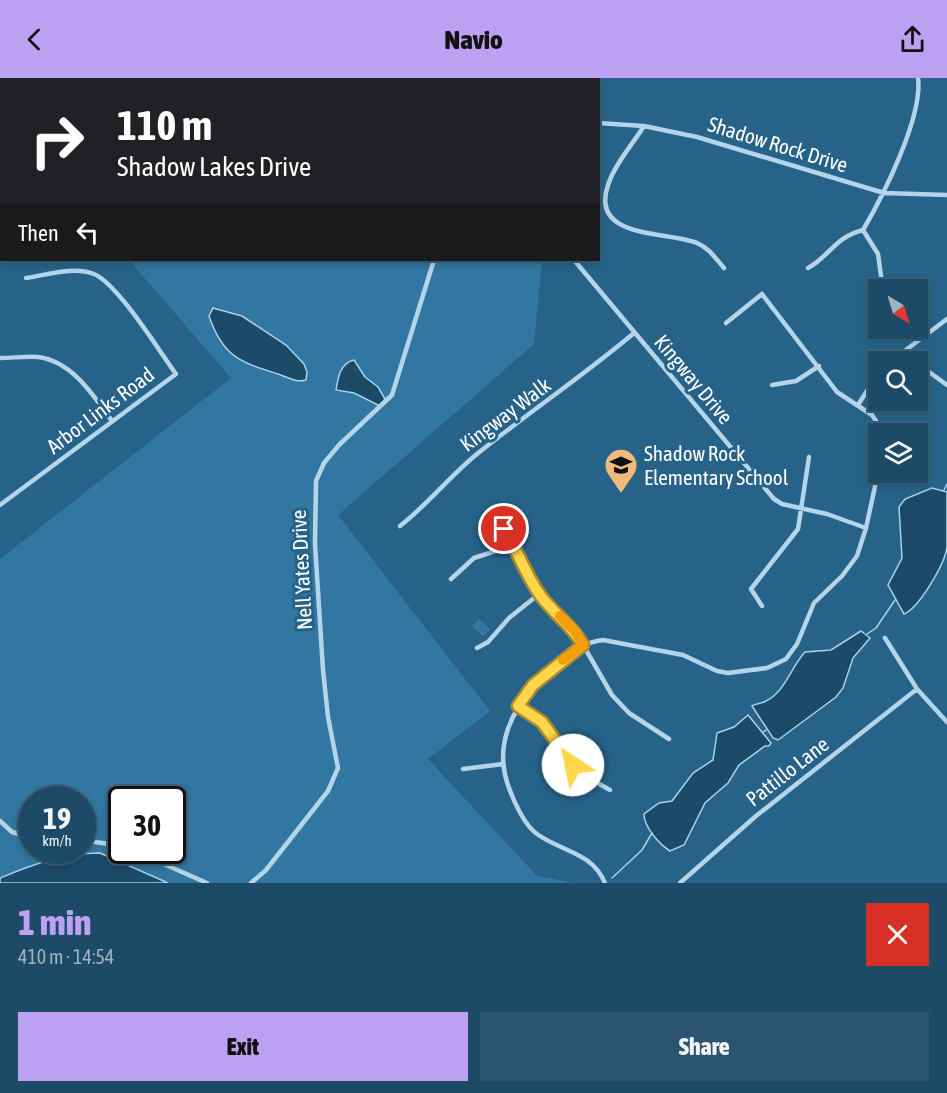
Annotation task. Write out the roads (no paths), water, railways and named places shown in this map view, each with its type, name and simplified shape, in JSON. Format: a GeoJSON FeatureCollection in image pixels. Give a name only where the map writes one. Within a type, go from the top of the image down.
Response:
{"type":"FeatureCollection","features":[{"type":"Feature","properties":{"kind":"street"},"geometry":{"type":"LineString","coordinates":[[808,268],[817,263],[845,236],[863,230],[884,193],[916,106],[918,78]]}},
{"type":"Feature","properties":{"kind":"street","name":"Shadow Rock Drive"},"geometry":{"type":"LineString","coordinates":[[600,123],[644,126],[709,140],[884,193],[947,195]]}},
{"type":"Feature","properties":{"kind":"street"},"geometry":{"type":"LineString","coordinates":[[644,126],[608,186],[605,200],[610,214],[628,229],[696,243],[709,251],[724,268]]}},
{"type":"Feature","properties":{"kind":"street"},"geometry":{"type":"LineString","coordinates":[[863,230],[878,254],[881,279]]}},
{"type":"Feature","properties":{"kind":"street","name":"Nell Yates Drive"},"geometry":{"type":"LineString","coordinates":[[251,883],[266,870],[328,791],[338,768],[328,717],[323,670],[315,544],[316,481],[324,463],[339,445],[392,395],[434,261]]}},
{"type":"Feature","properties":{"kind":"street","name":"Kingway Drive"},"geometry":{"type":"LineString","coordinates":[[575,261],[774,499],[782,504],[866,528]]}},
{"type":"Feature","properties":{"kind":"street","name":"Arbor Links Road"},"geometry":{"type":"LineString","coordinates":[[0,505],[176,374],[111,286],[94,274],[72,271],[26,278]]}},
{"type":"Feature","properties":{"kind":"street"},"geometry":{"type":"LineString","coordinates":[[726,323],[762,294],[837,392],[880,423]]}},
{"type":"Feature","properties":{"kind":"street"},"geometry":{"type":"LineString","coordinates":[[906,350],[947,319]]}},
{"type":"Feature","properties":{"kind":"street","name":"Kingway Walk"},"geometry":{"type":"LineString","coordinates":[[400,526],[426,505],[476,455],[525,416],[587,373],[634,333]]}},
{"type":"Feature","properties":{"kind":"street"},"geometry":{"type":"LineString","coordinates":[[0,358],[40,357],[62,366],[79,379],[112,421]]}},
{"type":"Feature","properties":{"kind":"street"},"geometry":{"type":"LineString","coordinates":[[772,385],[796,381],[819,366]]}},
{"type":"Feature","properties":{"kind":"street"},"geometry":{"type":"LineString","coordinates":[[928,371],[947,385]]}},
{"type":"Feature","properties":{"kind":"street"},"geometry":{"type":"LineString","coordinates":[[858,405],[868,389]]}},
{"type":"Feature","properties":{"kind":"street"},"geometry":{"type":"LineString","coordinates":[[762,606],[751,588],[796,533],[802,509],[809,457]]}},
{"type":"Feature","properties":{"kind":"street"},"geometry":{"type":"LineString","coordinates":[[605,883],[600,871],[591,861],[535,834],[509,788],[503,764],[509,725],[518,706],[533,685],[583,645],[603,640],[674,653],[693,659],[717,671],[728,673],[753,671],[778,664],[786,659],[797,644],[814,603],[842,576],[857,556],[876,483]]}},
{"type":"Feature","properties":{"kind":"street"},"geometry":{"type":"LineString","coordinates":[[504,529],[514,544],[521,565],[539,594],[550,608],[575,631],[619,703],[669,739]]}},
{"type":"Feature","properties":{"kind":"street"},"geometry":{"type":"LineString","coordinates":[[451,579],[474,558],[514,544]]}},
{"type":"Feature","properties":{"kind":"street"},"geometry":{"type":"LineString","coordinates":[[477,648],[488,642],[509,618],[539,594]]}},
{"type":"Feature","properties":{"kind":"street"},"geometry":{"type":"LineString","coordinates":[[885,638],[917,689],[947,722]]}},
{"type":"Feature","properties":{"kind":"street","name":"Pattillo Lane"},"geometry":{"type":"LineString","coordinates":[[680,883],[756,816],[917,689]]}},
{"type":"Feature","properties":{"kind":"street"},"geometry":{"type":"LineString","coordinates":[[518,706],[542,722],[580,773],[610,790]]}},
{"type":"Feature","properties":{"kind":"street"},"geometry":{"type":"LineString","coordinates":[[463,770],[503,764]]}},
{"type":"Feature","properties":{"kind":"street"},"geometry":{"type":"LineString","coordinates":[[0,821],[12,832],[18,834]]}},
{"type":"Feature","properties":{"kind":"street"},"geometry":{"type":"LineString","coordinates":[[164,864],[207,883]]}},
{"type":"Feature","properties":{"kind":"waterway"},"geometry":{"type":"LineString","coordinates":[[944,490],[947,484]]}},
{"type":"Feature","properties":{"kind":"waterway"},"geometry":{"type":"LineString","coordinates":[[867,634],[876,628],[895,600]]}},
{"type":"Feature","properties":{"kind":"waterway"},"geometry":{"type":"LineString","coordinates":[[612,878],[642,850],[652,833]]}},
{"type":"Feature","properties":{"kind":"place","name":"Shadow Rock Elementary School"},"geometry":{"type":"Point","coordinates":[621,494]}}]}
